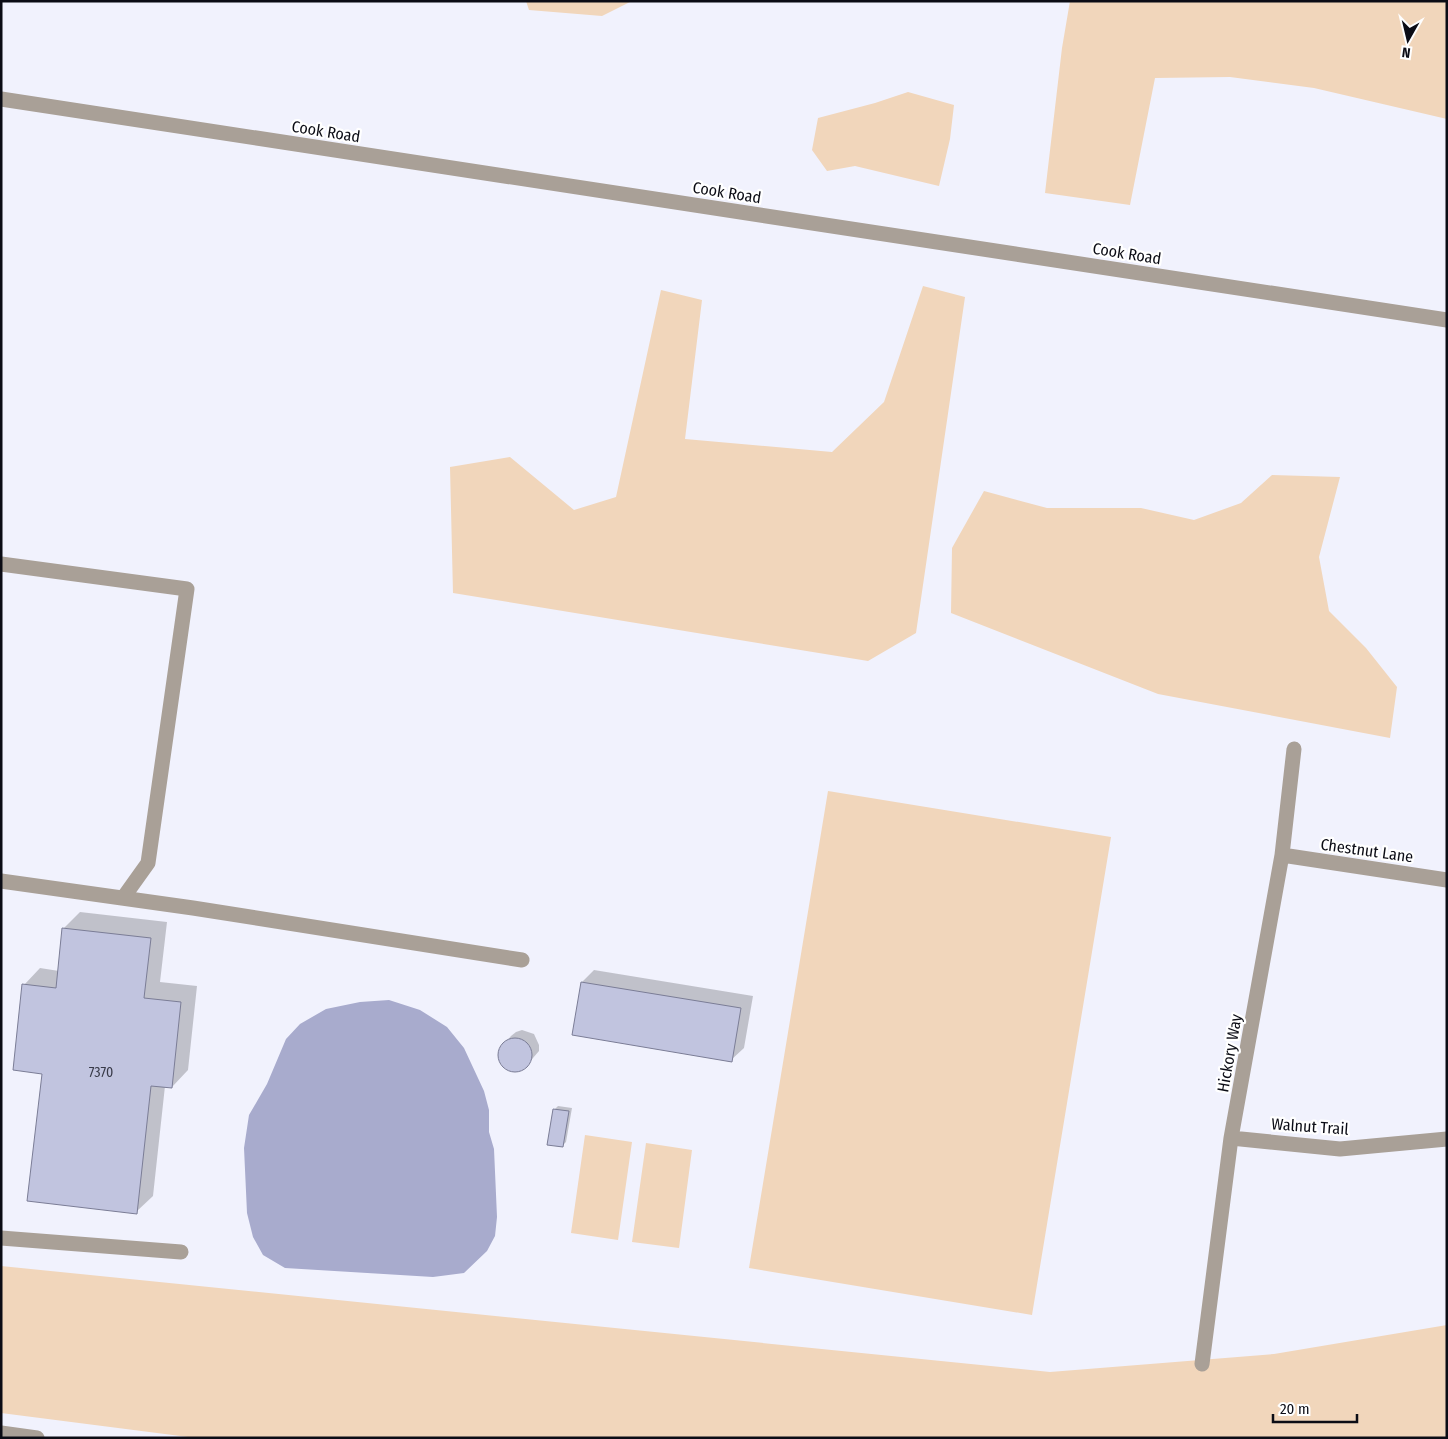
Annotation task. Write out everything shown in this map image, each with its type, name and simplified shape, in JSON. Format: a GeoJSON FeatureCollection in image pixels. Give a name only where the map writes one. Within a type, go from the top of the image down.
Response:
{"type":"FeatureCollection","features":[{"type":"Feature","properties":{"kind":"street","name":"Cook Road"},"geometry":{"type":"LineString","coordinates":[[1,99],[1447,320]]}},
{"type":"Feature","properties":{"kind":"street"},"geometry":{"type":"LineString","coordinates":[[1,564],[187,589],[148,863],[123,898]]}},
{"type":"Feature","properties":{"kind":"street","name":"Hickory Way"},"geometry":{"type":"LineString","coordinates":[[1202,1364],[1231,1138],[1282,855],[1294,749]]}},
{"type":"Feature","properties":{"kind":"street","name":"Chestnut Lane"},"geometry":{"type":"LineString","coordinates":[[1282,855],[1447,880]]}},
{"type":"Feature","properties":{"kind":"street"},"geometry":{"type":"LineString","coordinates":[[1,881],[522,960]]}},
{"type":"Feature","properties":{"kind":"street","name":"Walnut Trail"},"geometry":{"type":"LineString","coordinates":[[1231,1138],[1340,1149],[1447,1139]]}},
{"type":"Feature","properties":{"kind":"street"},"geometry":{"type":"LineString","coordinates":[[1,1238],[181,1252]]}},
{"type":"Feature","properties":{"kind":"street"},"geometry":{"type":"LineString","coordinates":[[1,1433],[37,1438]]}},
{"type":"Feature","properties":{"kind":"shaded area"},"geometry":{"type":"Polygon","coordinates":[[[526,1],[632,1],[602,16],[529,10],[526,1]]]}},
{"type":"Feature","properties":{"kind":"shaded area"},"geometry":{"type":"Polygon","coordinates":[[[1070,1],[1447,1],[1447,119],[1314,88],[1230,77],[1155,78],[1130,205],[1045,193],[1062,48],[1070,1]]]}},
{"type":"Feature","properties":{"kind":"shaded area"},"geometry":{"type":"Polygon","coordinates":[[[908,92],[954,105],[950,139],[939,186],[855,166],[827,171],[812,150],[818,118],[908,92]]]}},
{"type":"Feature","properties":{"kind":"shaded area"},"geometry":{"type":"Polygon","coordinates":[[[923,286],[965,297],[916,633],[868,661],[453,593],[450,467],[510,457],[574,510],[616,497],[661,290],[702,300],[685,439],[832,452],[884,402],[923,286]]]}},
{"type":"Feature","properties":{"kind":"shaded area"},"geometry":{"type":"Polygon","coordinates":[[[1272,475],[1340,477],[1319,557],[1329,611],[1366,648],[1397,687],[1390,738],[1158,694],[951,613],[952,548],[984,491],[1047,508],[1141,508],[1194,520],[1241,503],[1272,475]]]}},
{"type":"Feature","properties":{"kind":"shaded area"},"geometry":{"type":"Polygon","coordinates":[[[828,791],[1111,837],[1032,1315],[749,1268],[828,791]]]}},
{"type":"Feature","properties":{"kind":"shaded area"},"geometry":{"type":"Polygon","coordinates":[[[585,1135],[632,1142],[618,1240],[571,1233],[585,1135]]]}},
{"type":"Feature","properties":{"kind":"shaded area"},"geometry":{"type":"Polygon","coordinates":[[[646,1143],[692,1150],[679,1248],[632,1242],[646,1143]]]}},
{"type":"Feature","properties":{"kind":"shaded area"},"geometry":{"type":"Polygon","coordinates":[[[1,1266],[1050,1372],[1274,1354],[1447,1325],[1447,1438],[196,1438],[1,1413],[1,1266]]]}},
{"type":"Feature","properties":{"kind":"water"},"geometry":{"type":"Polygon","coordinates":[[[389,1000],[420,1010],[447,1027],[464,1048],[484,1091],[489,1110],[489,1132],[494,1149],[497,1217],[495,1236],[487,1251],[464,1273],[433,1277],[285,1268],[263,1255],[253,1237],[247,1213],[244,1148],[249,1115],[267,1084],[286,1039],[300,1024],[326,1009],[360,1002],[389,1000]]]}},
{"type":"Feature","properties":{"kind":"building"},"geometry":{"type":"Polygon","coordinates":[[[62,928],[151,938],[144,998],[181,1002],[172,1088],[151,1086],[137,1214],[27,1201],[42,1074],[13,1070],[22,984],[56,988],[62,928]]]}},
{"type":"Feature","properties":{"kind":"building"},"geometry":{"type":"Polygon","coordinates":[[[581,982],[741,1008],[732,1062],[572,1035],[581,982]]]}},
{"type":"Feature","properties":{"kind":"building"},"geometry":{"type":"Polygon","coordinates":[[[515,1038],[522,1039],[527,1043],[531,1048],[531,1062],[527,1067],[522,1071],[515,1072],[508,1071],[503,1067],[499,1062],[498,1055],[499,1048],[503,1043],[508,1039],[515,1038]]]}},
{"type":"Feature","properties":{"kind":"building"},"geometry":{"type":"Polygon","coordinates":[[[553,1109],[569,1111],[563,1147],[547,1145],[553,1109]]]}}]}
